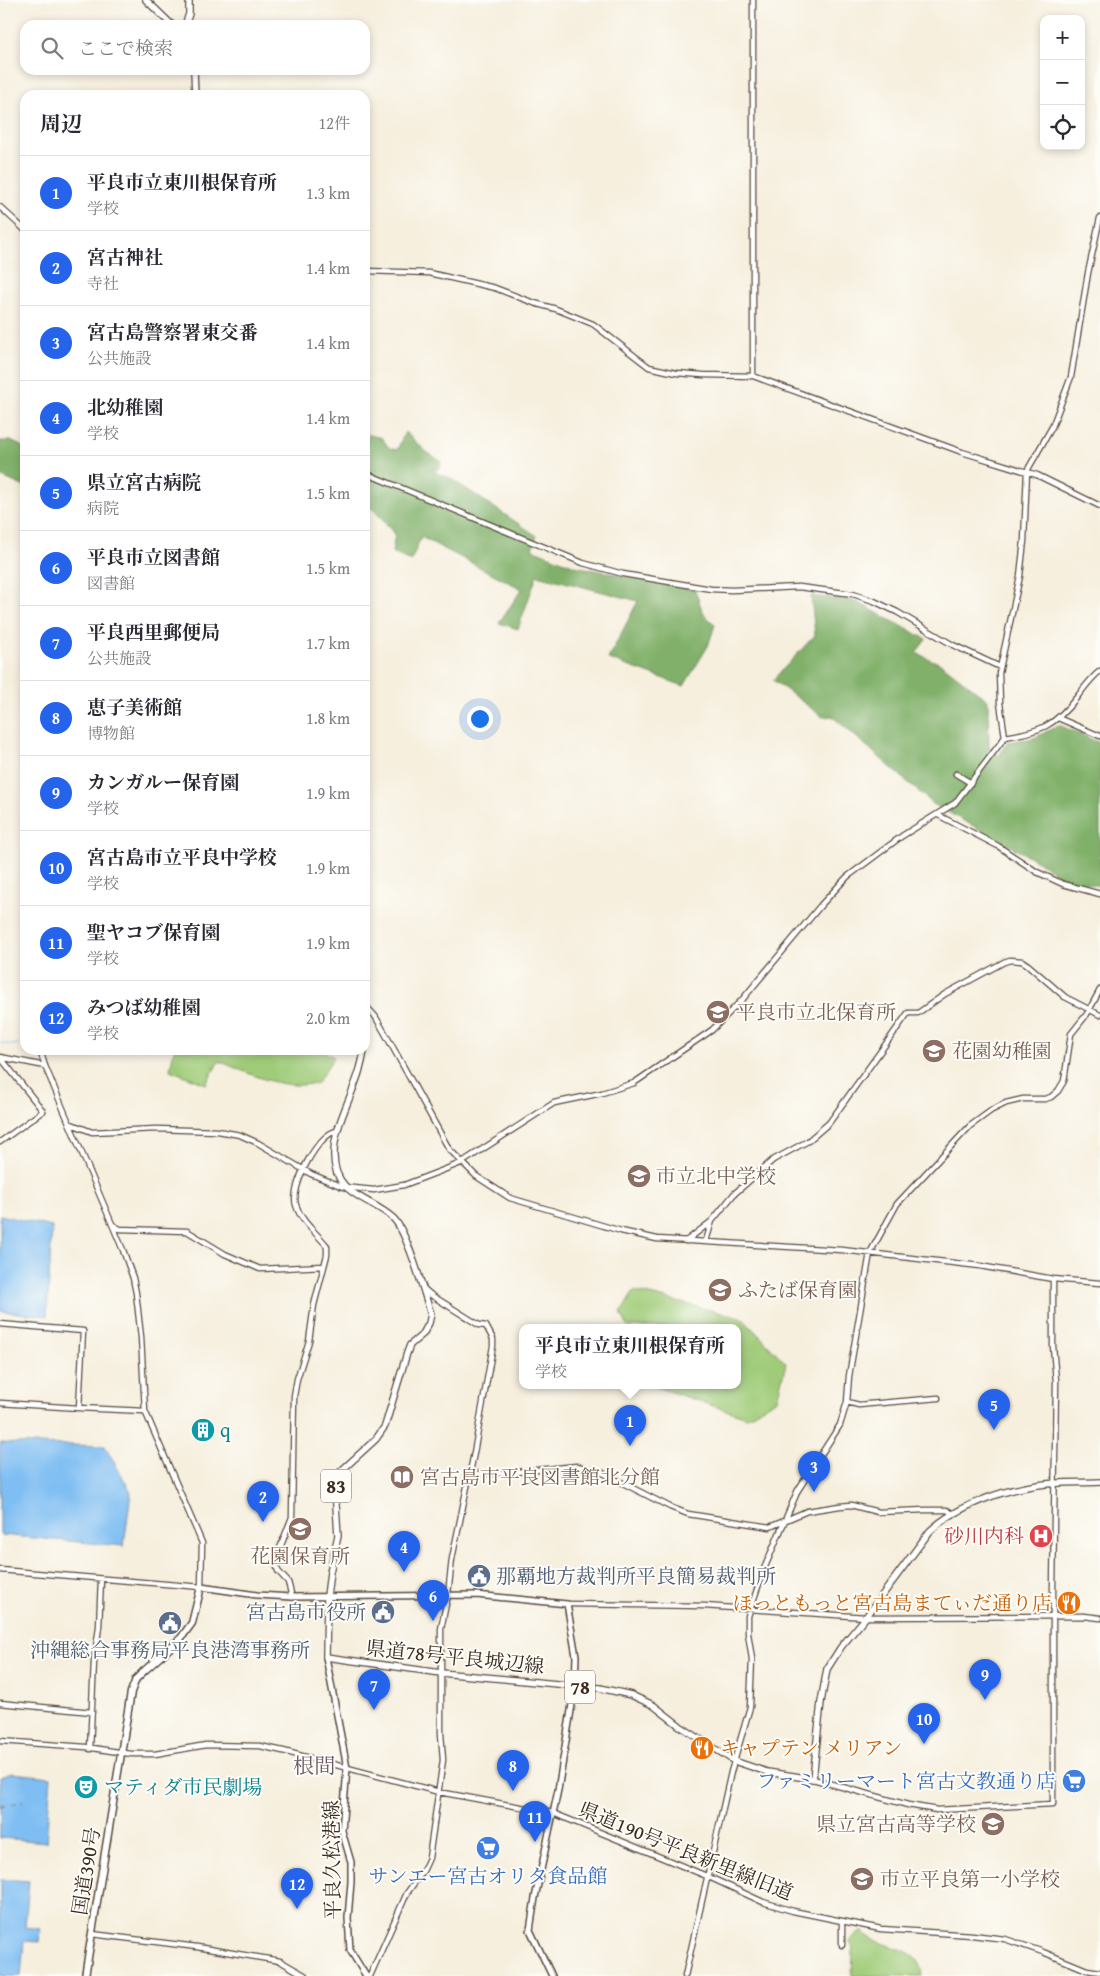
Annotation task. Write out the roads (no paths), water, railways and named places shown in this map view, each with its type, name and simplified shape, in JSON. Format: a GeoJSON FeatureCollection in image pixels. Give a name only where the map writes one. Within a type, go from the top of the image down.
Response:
{"type":"FeatureCollection","features":[{"type":"Feature","properties":{"kind":"highway","name":"国道390号"},"geometry":{"type":"LineString","coordinates":[[85,1976],[128,1705],[134,1686],[144,1670],[181,1638],[192,1623],[201,1588]]}},
{"type":"Feature","properties":{"kind":"main road"},"geometry":{"type":"LineString","coordinates":[[146,0],[167,20]]}},
{"type":"Feature","properties":{"kind":"main road"},"geometry":{"type":"LineString","coordinates":[[187,20],[189,14],[189,0]]}},
{"type":"Feature","properties":{"kind":"main road"},"geometry":{"type":"LineString","coordinates":[[194,75],[195,90]]}},
{"type":"Feature","properties":{"kind":"main road"},"geometry":{"type":"LineString","coordinates":[[344,1187],[337,1176],[334,1159],[338,1131],[355,1086],[363,1055]]}},
{"type":"Feature","properties":{"kind":"main road","name":"83"},"geometry":{"type":"LineString","coordinates":[[327,1596],[338,1535],[335,1490],[341,1471],[376,1439],[385,1426],[410,1345],[423,1334],[429,1323],[430,1314],[423,1288],[400,1226],[384,1212],[344,1187]]}},
{"type":"Feature","properties":{"kind":"main road"},"geometry":{"type":"LineString","coordinates":[[813,1779],[821,1702],[827,1669],[841,1646],[866,1617],[930,1531],[940,1522],[968,1506],[1010,1491],[1056,1483],[1100,1482]]}},
{"type":"Feature","properties":{"kind":"main road"},"geometry":{"type":"LineString","coordinates":[[201,1588],[292,1597],[448,1594],[567,1604],[576,1656],[575,1686],[554,1813],[535,1898],[530,1930],[552,1976]]}},
{"type":"Feature","properties":{"kind":"main road"},"geometry":{"type":"LineString","coordinates":[[326,1657],[327,1596]]}},
{"type":"Feature","properties":{"kind":"main road","name":"県道78号平良城辺線"},"geometry":{"type":"LineString","coordinates":[[326,1657],[441,1673],[600,1688],[631,1695],[653,1704],[680,1726],[734,1760],[767,1772],[813,1779]]}},
{"type":"Feature","properties":{"kind":"main road","name":"平良久松港線"},"geometry":{"type":"LineString","coordinates":[[326,1657],[347,1768],[342,1831],[351,1862],[348,1918],[350,1950],[368,1976]]}},
{"type":"Feature","properties":{"kind":"street"},"geometry":{"type":"LineString","coordinates":[[753,0],[753,376]]}},
{"type":"Feature","properties":{"kind":"street"},"geometry":{"type":"LineString","coordinates":[[0,207],[20,225]]}},
{"type":"Feature","properties":{"kind":"street"},"geometry":{"type":"LineString","coordinates":[[1005,738],[1000,703],[1000,667],[1020,576],[1024,541],[1027,471],[1052,427],[1071,377],[1088,273],[1100,218]]}},
{"type":"Feature","properties":{"kind":"street"},"geometry":{"type":"LineString","coordinates":[[370,271],[430,273],[495,288],[534,303],[556,308],[593,324],[642,363],[663,371],[703,376],[753,376],[962,452],[1027,471],[1100,506]]}},
{"type":"Feature","properties":{"kind":"street"},"geometry":{"type":"LineString","coordinates":[[370,475],[583,563],[623,574],[711,589],[799,587],[853,594],[897,612],[953,645],[1000,667]]}},
{"type":"Feature","properties":{"kind":"street"},"geometry":{"type":"LineString","coordinates":[[69,1123],[92,1132],[156,1128],[218,1131],[240,1135],[258,1143],[303,1170],[344,1187],[374,1190],[404,1184],[461,1163],[554,1103],[615,1090],[634,1083],[712,1030],[742,1000],[821,904],[847,877],[902,836],[955,803],[1005,738],[1044,728],[1058,718],[1100,671]]}},
{"type":"Feature","properties":{"kind":"street"},"geometry":{"type":"LineString","coordinates":[[1058,718],[1100,736]]}},
{"type":"Feature","properties":{"kind":"street"},"geometry":{"type":"LineString","coordinates":[[956,774],[971,783]]}},
{"type":"Feature","properties":{"kind":"street"},"geometry":{"type":"LineString","coordinates":[[938,815],[998,846],[1037,872],[1063,884],[1100,894]]}},
{"type":"Feature","properties":{"kind":"street"},"geometry":{"type":"LineString","coordinates":[[686,1241],[712,1221],[734,1194],[774,1160],[808,1141],[829,1123],[908,1013],[918,1013],[945,994],[1010,960],[1022,961],[1065,997],[1100,1015]]}},
{"type":"Feature","properties":{"kind":"street"},"geometry":{"type":"LineString","coordinates":[[686,1976],[734,1760],[750,1706],[752,1659],[748,1616],[764,1569],[803,1480],[840,1425],[848,1402],[849,1376],[870,1253],[897,1204],[970,1126],[992,1110],[1006,1103],[1023,1099],[1045,1099],[1058,1091],[1065,1074],[1071,1034],[1090,1009],[1100,990]]}},
{"type":"Feature","properties":{"kind":"street"},"geometry":{"type":"LineString","coordinates":[[370,1012],[386,1035],[439,1134],[461,1163],[493,1189],[519,1201],[640,1236],[686,1241],[870,1253],[980,1266],[1054,1279],[1100,1283]]}},
{"type":"Feature","properties":{"kind":"street"},"geometry":{"type":"LineString","coordinates":[[0,1570],[201,1588],[202,1543],[145,1411],[141,1337],[136,1293],[131,1272],[42,1055]]}},
{"type":"Feature","properties":{"kind":"street"},"geometry":{"type":"LineString","coordinates":[[0,1057],[45,1066]]}},
{"type":"Feature","properties":{"kind":"street"},"geometry":{"type":"LineString","coordinates":[[0,1057],[43,1111],[0,1142]]}},
{"type":"Feature","properties":{"kind":"street"},"geometry":{"type":"LineString","coordinates":[[292,1597],[288,1582],[278,1571],[275,1561],[291,1521],[294,1396],[297,1380],[310,1341],[314,1305],[327,1256],[327,1246],[304,1219],[295,1201],[297,1186],[303,1170],[324,1139],[331,1132],[338,1131]]}},
{"type":"Feature","properties":{"kind":"street"},"geometry":{"type":"LineString","coordinates":[[706,1241],[712,1221]]}},
{"type":"Feature","properties":{"kind":"street"},"geometry":{"type":"LineString","coordinates":[[112,1224],[120,1228],[186,1232],[225,1254],[260,1269],[324,1266]]}},
{"type":"Feature","properties":{"kind":"street"},"geometry":{"type":"LineString","coordinates":[[813,1779],[937,1810],[1053,1804],[1053,1616],[1056,1483],[1056,1381],[1053,1346],[1054,1279]]}},
{"type":"Feature","properties":{"kind":"street"},"geometry":{"type":"LineString","coordinates":[[368,1976],[407,1893],[423,1871],[429,1858],[443,1760],[441,1733],[441,1629],[452,1559],[491,1361],[493,1339],[486,1326],[479,1325],[423,1288]]}},
{"type":"Feature","properties":{"kind":"street"},"geometry":{"type":"LineString","coordinates":[[0,1324],[83,1331],[78,1408]]}},
{"type":"Feature","properties":{"kind":"street"},"geometry":{"type":"LineString","coordinates":[[848,1402],[869,1404],[938,1398]]}},
{"type":"Feature","properties":{"kind":"street"},"geometry":{"type":"LineString","coordinates":[[0,1403],[145,1411]]}},
{"type":"Feature","properties":{"kind":"street"},"geometry":{"type":"LineString","coordinates":[[470,1474],[576,1466],[601,1472],[670,1507],[688,1514],[770,1526],[807,1511],[851,1505],[878,1512],[947,1510],[953,1514]]}},
{"type":"Feature","properties":{"kind":"street"},"geometry":{"type":"LineString","coordinates":[[90,1749],[94,1662],[99,1627],[101,1579]]}},
{"type":"Feature","properties":{"kind":"street"},"geometry":{"type":"LineString","coordinates":[[567,1604],[678,1605],[866,1617],[1084,1616],[1100,1618]]}},
{"type":"Feature","properties":{"kind":"street"},"geometry":{"type":"LineString","coordinates":[[0,1704],[92,1712]]}},
{"type":"Feature","properties":{"kind":"street","name":"県道190号平良新里線旧道"},"geometry":{"type":"LineString","coordinates":[[0,1741],[86,1747],[120,1753],[155,1754],[206,1745],[260,1746],[439,1792],[554,1813],[709,1877],[763,1902],[793,1911],[881,1929],[1005,1939],[1087,1970],[1100,1972]]}},
{"type":"Feature","properties":{"kind":"street"},"geometry":{"type":"LineString","coordinates":[[842,1922],[842,1945]]}},
{"type":"Feature","properties":{"kind":"street"},"geometry":{"type":"LineString","coordinates":[[92,1934],[197,1947],[280,1961],[306,1976]]}},
{"type":"Feature","properties":{"kind":"water"},"geometry":{"type":"Polygon","coordinates":[[[0,1215],[52,1227],[47,1316],[0,1311],[0,1215]]]}},
{"type":"Feature","properties":{"kind":"water"},"geometry":{"type":"Polygon","coordinates":[[[0,1443],[105,1446],[131,1492],[124,1546],[0,1535],[0,1443]]]}},
{"type":"Feature","properties":{"kind":"water"},"geometry":{"type":"Polygon","coordinates":[[[12,1773],[51,1777],[46,1842],[0,1838],[0,1777],[12,1773]]]}},
{"type":"Feature","properties":{"kind":"water"},"geometry":{"type":"Polygon","coordinates":[[[0,1879],[29,1881],[25,1927],[40,1929],[39,1942],[24,1941],[21,1976],[0,1976],[0,1879]]]}},
{"type":"Feature","properties":{"kind":"waterway"},"geometry":{"type":"LineString","coordinates":[[0,1043],[12,1045],[20,1044]]}},
{"type":"Feature","properties":{"kind":"place","name":"平良市立北保育所"},"geometry":{"type":"Point","coordinates":[718,1012]}},
{"type":"Feature","properties":{"kind":"place","name":"花園幼稚園"},"geometry":{"type":"Point","coordinates":[934,1051]}},
{"type":"Feature","properties":{"kind":"place","name":"市立北中学校"},"geometry":{"type":"Point","coordinates":[639,1176]}},
{"type":"Feature","properties":{"kind":"place","name":"ふたば保育園"},"geometry":{"type":"Point","coordinates":[720,1290]}},
{"type":"Feature","properties":{"kind":"place","name":"q"},"geometry":{"type":"Point","coordinates":[203,1430]}},
{"type":"Feature","properties":{"kind":"place","name":"県立宮古病院"},"geometry":{"type":"Point","coordinates":[994,1430]}},
{"type":"Feature","properties":{"kind":"place","name":"平良市立東川根保育所"},"geometry":{"type":"Point","coordinates":[630,1446]}},
{"type":"Feature","properties":{"kind":"place","name":"宮古島市平良図書館北分館"},"geometry":{"type":"Point","coordinates":[402,1477]}},
{"type":"Feature","properties":{"kind":"place","name":"宮古島警察署東交番"},"geometry":{"type":"Point","coordinates":[814,1492]}},
{"type":"Feature","properties":{"kind":"place","name":"宮古神社"},"geometry":{"type":"Point","coordinates":[263,1522]}},
{"type":"Feature","properties":{"kind":"place","name":"花園保育所"},"geometry":{"type":"Point","coordinates":[300,1529]}},
{"type":"Feature","properties":{"kind":"place","name":"砂川内科"},"geometry":{"type":"Point","coordinates":[1041,1536]}},
{"type":"Feature","properties":{"kind":"place","name":"北幼稚園"},"geometry":{"type":"Point","coordinates":[404,1572]}},
{"type":"Feature","properties":{"kind":"place","name":"那覇地方裁判所平良簡易裁判所"},"geometry":{"type":"Point","coordinates":[479,1576]}},
{"type":"Feature","properties":{"kind":"place","name":"ほっともっと宮古島まてぃだ通り店"},"geometry":{"type":"Point","coordinates":[1069,1603]}},
{"type":"Feature","properties":{"kind":"place","name":"宮古島市役所"},"geometry":{"type":"Point","coordinates":[383,1612]}},
{"type":"Feature","properties":{"kind":"place","name":"平良市立図書館"},"geometry":{"type":"Point","coordinates":[433,1621]}},
{"type":"Feature","properties":{"kind":"place","name":"沖縄総合事務局平良港湾事務所"},"geometry":{"type":"Point","coordinates":[170,1623]}},
{"type":"Feature","properties":{"kind":"place","name":"カンガルー保育園"},"geometry":{"type":"Point","coordinates":[985,1700]}},
{"type":"Feature","properties":{"kind":"place","name":"平良西里郵便局"},"geometry":{"type":"Point","coordinates":[374,1710]}},
{"type":"Feature","properties":{"kind":"place","name":"宮古島市立平良中学校"},"geometry":{"type":"Point","coordinates":[924,1744]}},
{"type":"Feature","properties":{"kind":"place","name":"キャプテン メリアン"},"geometry":{"type":"Point","coordinates":[702,1748]}},
{"type":"Feature","properties":{"kind":"place","name":"ファミリーマート宮古文教通り店"},"geometry":{"type":"Point","coordinates":[1074,1781]}},
{"type":"Feature","properties":{"kind":"place","name":"マティダ市民劇場"},"geometry":{"type":"Point","coordinates":[86,1787]}},
{"type":"Feature","properties":{"kind":"place","name":"恵子美術館"},"geometry":{"type":"Point","coordinates":[513,1791]}},
{"type":"Feature","properties":{"kind":"place","name":"県立宮古高等学校"},"geometry":{"type":"Point","coordinates":[993,1824]}},
{"type":"Feature","properties":{"kind":"place","name":"聖ヤコブ保育園"},"geometry":{"type":"Point","coordinates":[535,1842]}},
{"type":"Feature","properties":{"kind":"place","name":"サンエー宮古オリタ食品館"},"geometry":{"type":"Point","coordinates":[488,1848]}},
{"type":"Feature","properties":{"kind":"place","name":"市立平良第一小学校"},"geometry":{"type":"Point","coordinates":[862,1879]}},
{"type":"Feature","properties":{"kind":"place","name":"みつば幼稚園"},"geometry":{"type":"Point","coordinates":[297,1909]}},
{"type":"Feature","properties":{"kind":"district","name":"根間"},"geometry":{"type":"Point","coordinates":[314,1766]}}]}
